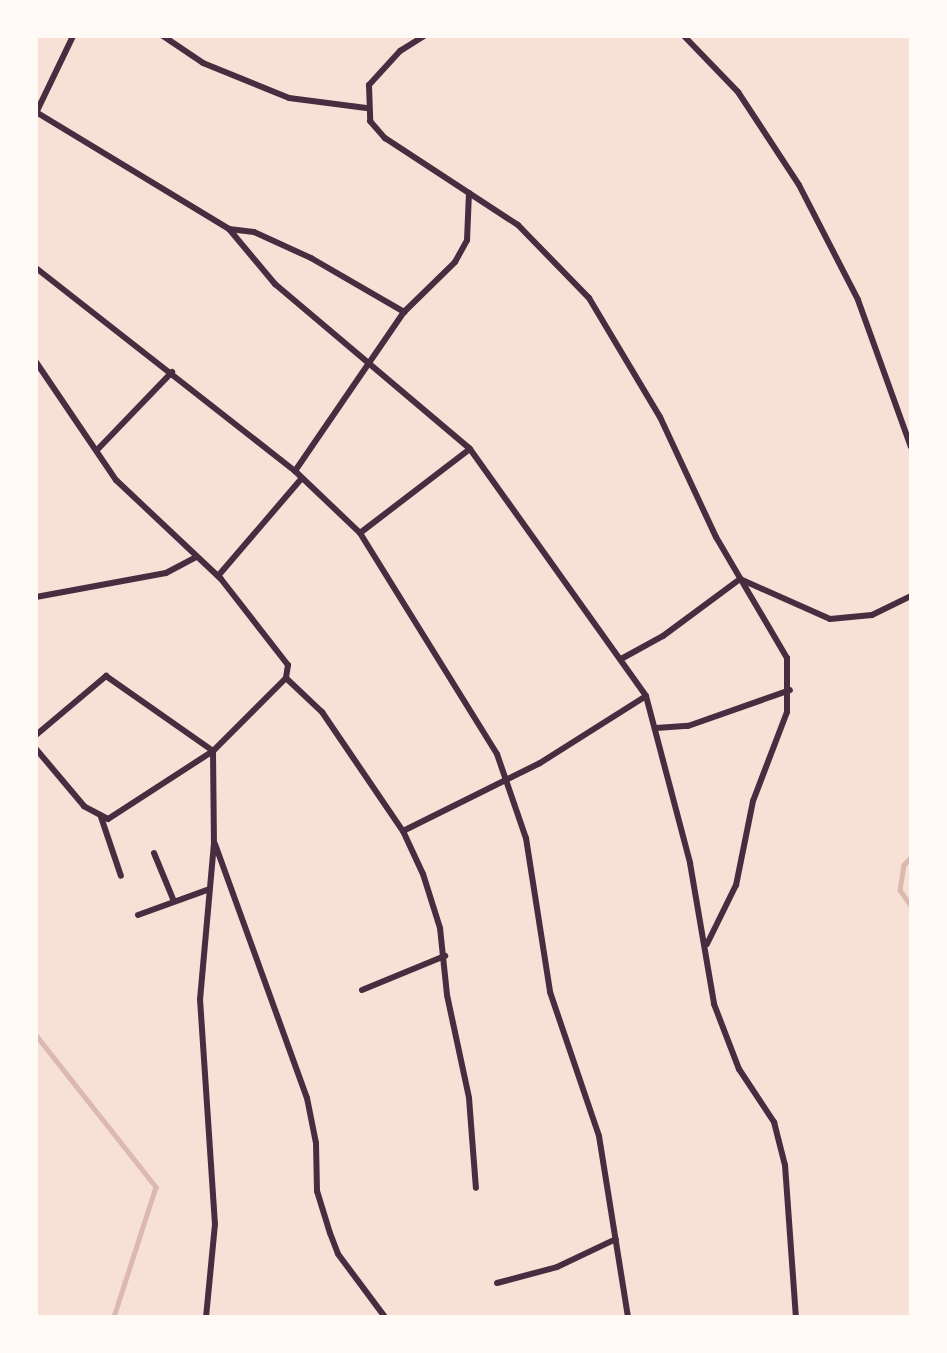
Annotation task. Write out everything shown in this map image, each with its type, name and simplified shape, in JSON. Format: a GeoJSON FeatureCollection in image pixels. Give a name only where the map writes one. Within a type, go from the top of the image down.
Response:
{"type":"FeatureCollection","features":[{"type":"Feature","properties":{"kind":"street"},"geometry":{"type":"LineString","coordinates":[[73,36],[36,112],[229,229],[275,285],[470,449],[646,696],[656,728],[707,945],[707,971],[724,1032],[739,1069],[769,1112],[785,1165],[796,1317]]}},
{"type":"Feature","properties":{"kind":"street"},"geometry":{"type":"LineString","coordinates":[[163,36],[203,63],[289,98],[366,108]]}},
{"type":"Feature","properties":{"kind":"street"},"geometry":{"type":"LineString","coordinates":[[424,36],[380,70],[369,85],[366,108],[385,138],[518,225],[589,298],[660,417],[740,579],[788,658],[790,690],[750,810],[736,885],[707,945]]}},
{"type":"Feature","properties":{"kind":"street"},"geometry":{"type":"LineString","coordinates":[[684,36],[738,92],[799,185],[858,300],[911,447]]}},
{"type":"Feature","properties":{"kind":"street"},"geometry":{"type":"LineString","coordinates":[[295,471],[404,312],[455,262],[467,240],[469,193]]}},
{"type":"Feature","properties":{"kind":"street"},"geometry":{"type":"LineString","coordinates":[[229,229],[254,232],[311,258],[404,312]]}},
{"type":"Feature","properties":{"kind":"street"},"geometry":{"type":"LineString","coordinates":[[36,268],[295,471],[360,533],[507,778],[526,838],[550,992],[599,1136],[628,1317]]}},
{"type":"Feature","properties":{"kind":"street"},"geometry":{"type":"LineString","coordinates":[[36,362],[98,449],[116,480],[218,576],[288,665],[286,678],[213,751],[115,817],[101,817],[84,806],[36,749]]}},
{"type":"Feature","properties":{"kind":"street"},"geometry":{"type":"LineString","coordinates":[[98,449],[171,372]]}},
{"type":"Feature","properties":{"kind":"street"},"geometry":{"type":"LineString","coordinates":[[360,533],[470,449]]}},
{"type":"Feature","properties":{"kind":"street"},"geometry":{"type":"LineString","coordinates":[[218,576],[302,478]]}},
{"type":"Feature","properties":{"kind":"street"},"geometry":{"type":"LineString","coordinates":[[36,597],[166,573],[196,557]]}},
{"type":"Feature","properties":{"kind":"street"},"geometry":{"type":"LineString","coordinates":[[740,579],[830,619],[872,615],[911,596]]}},
{"type":"Feature","properties":{"kind":"street"},"geometry":{"type":"LineString","coordinates":[[621,659],[663,636],[740,579]]}},
{"type":"Feature","properties":{"kind":"street"},"geometry":{"type":"LineString","coordinates":[[36,735],[106,676],[213,751]]}},
{"type":"Feature","properties":{"kind":"street"},"geometry":{"type":"LineString","coordinates":[[286,678],[322,712],[403,831],[423,874],[445,956],[447,995],[472,1116],[476,1188]]}},
{"type":"Feature","properties":{"kind":"street"},"geometry":{"type":"LineString","coordinates":[[656,728],[688,726],[790,690]]}},
{"type":"Feature","properties":{"kind":"street"},"geometry":{"type":"LineString","coordinates":[[403,831],[507,778],[646,696]]}},
{"type":"Feature","properties":{"kind":"street"},"geometry":{"type":"LineString","coordinates":[[206,1317],[215,1224],[200,1030],[207,890],[214,843],[213,751]]}},
{"type":"Feature","properties":{"kind":"street"},"geometry":{"type":"LineString","coordinates":[[101,817],[121,876]]}},
{"type":"Feature","properties":{"kind":"street"},"geometry":{"type":"LineString","coordinates":[[214,843],[307,1098],[316,1143],[316,1191],[330,1233],[338,1254],[386,1317]]}},
{"type":"Feature","properties":{"kind":"street"},"geometry":{"type":"LineString","coordinates":[[154,853],[173,899]]}},
{"type":"Feature","properties":{"kind":"street"},"geometry":{"type":"LineString","coordinates":[[138,915],[173,899],[207,890]]}},
{"type":"Feature","properties":{"kind":"street"},"geometry":{"type":"LineString","coordinates":[[362,990],[445,956]]}},
{"type":"Feature","properties":{"kind":"street"},"geometry":{"type":"LineString","coordinates":[[497,1283],[549,1270],[616,1239]]}},
{"type":"Feature","properties":{"kind":"waterway"},"geometry":{"type":"LineString","coordinates":[[911,858],[904,865],[900,890],[911,906]]}},
{"type":"Feature","properties":{"kind":"waterway"},"geometry":{"type":"LineString","coordinates":[[36,1035],[156,1187],[114,1317]]}}]}
